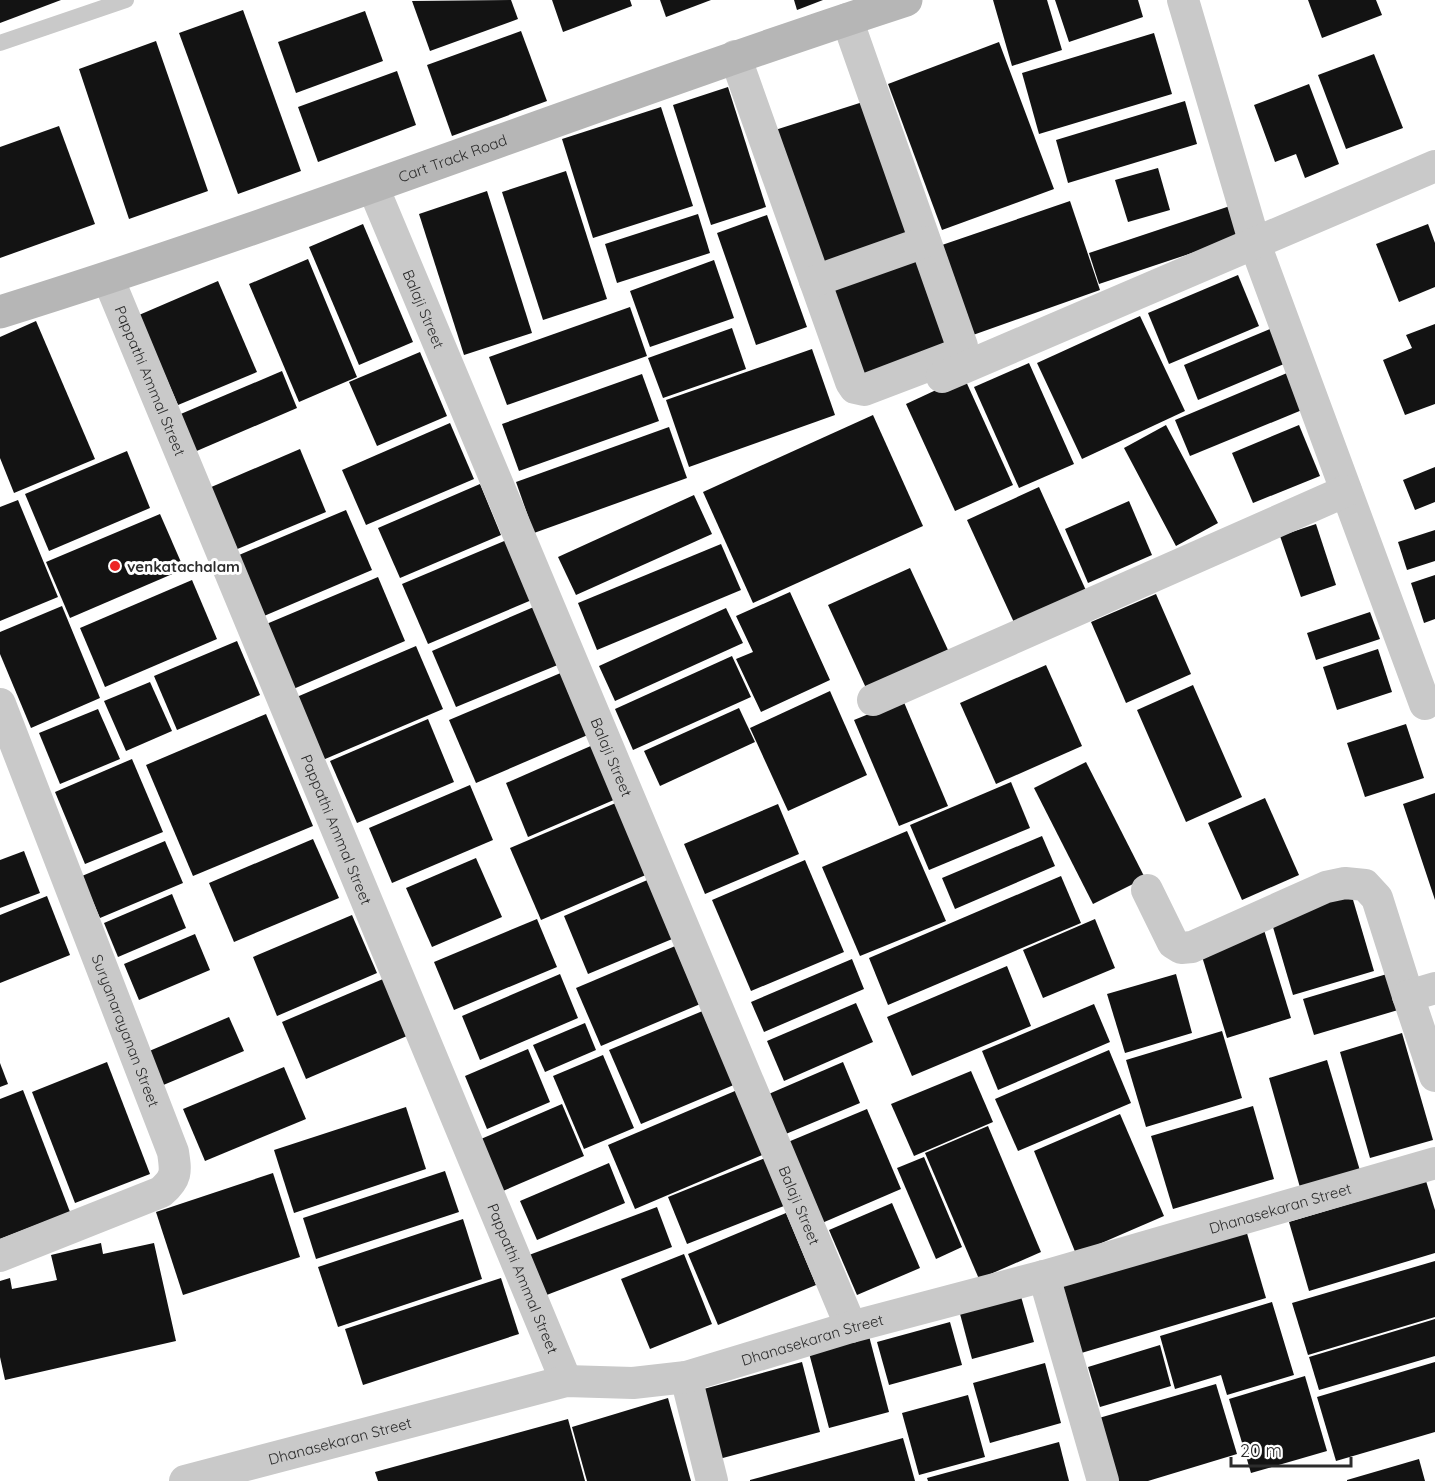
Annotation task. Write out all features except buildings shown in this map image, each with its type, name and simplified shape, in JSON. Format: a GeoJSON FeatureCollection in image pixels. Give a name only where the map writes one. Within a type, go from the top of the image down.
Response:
{"type":"FeatureCollection","features":[{"type":"Feature","properties":{"kind":"street","name":"Cart Track Road"},"geometry":{"type":"LineString","coordinates":[[0,312],[108,278],[735,56],[906,0]]}},
{"type":"Feature","properties":{"kind":"street"},"geometry":{"type":"LineString","coordinates":[[1183,0],[1255,244],[1425,704]]}},
{"type":"Feature","properties":{"kind":"street"},"geometry":{"type":"LineString","coordinates":[[735,56],[850,382],[855,388],[864,390],[961,352],[962,346],[847,19]]}},
{"type":"Feature","properties":{"kind":"street"},"geometry":{"type":"LineString","coordinates":[[875,406],[1435,166]]}},
{"type":"Feature","properties":{"kind":"street","name":"Balaji Street"},"geometry":{"type":"LineString","coordinates":[[373,186],[851,1327]]}},
{"type":"Feature","properties":{"kind":"street"},"geometry":{"type":"LineString","coordinates":[[815,281],[925,242]]}},
{"type":"Feature","properties":{"kind":"street","name":"Pappathi Ammal Street"},"geometry":{"type":"LineString","coordinates":[[108,278],[566,1381]]}},
{"type":"Feature","properties":{"kind":"street"},"geometry":{"type":"LineString","coordinates":[[873,700],[1346,491]]}},
{"type":"Feature","properties":{"kind":"street","name":"Suryanarayanan Street"},"geometry":{"type":"LineString","coordinates":[[0,704],[173,1152],[174,1172],[172,1182],[161,1192],[0,1256]]}},
{"type":"Feature","properties":{"kind":"street"},"geometry":{"type":"LineString","coordinates":[[1147,890],[1173,943],[1181,948],[1192,947],[1326,887],[1345,883],[1365,885],[1377,898],[1422,992],[1435,1076]]}},
{"type":"Feature","properties":{"kind":"street","name":"Dhanasekaran Street"},"geometry":{"type":"LineString","coordinates":[[184,1481],[566,1381],[633,1383],[686,1377],[851,1327],[1044,1276],[1435,1163]]}},
{"type":"Feature","properties":{"kind":"street"},"geometry":{"type":"LineString","coordinates":[[1044,1276],[1103,1481]]}},
{"type":"Feature","properties":{"kind":"street"},"geometry":{"type":"LineString","coordinates":[[686,1377],[712,1481]]}},
{"type":"Feature","properties":{"kind":"lane"},"geometry":{"type":"LineString","coordinates":[[0,44],[126,0]]}},
{"type":"Feature","properties":{"kind":"place","name":"venkatachalam"},"geometry":{"type":"Point","coordinates":[115,566]}}]}
